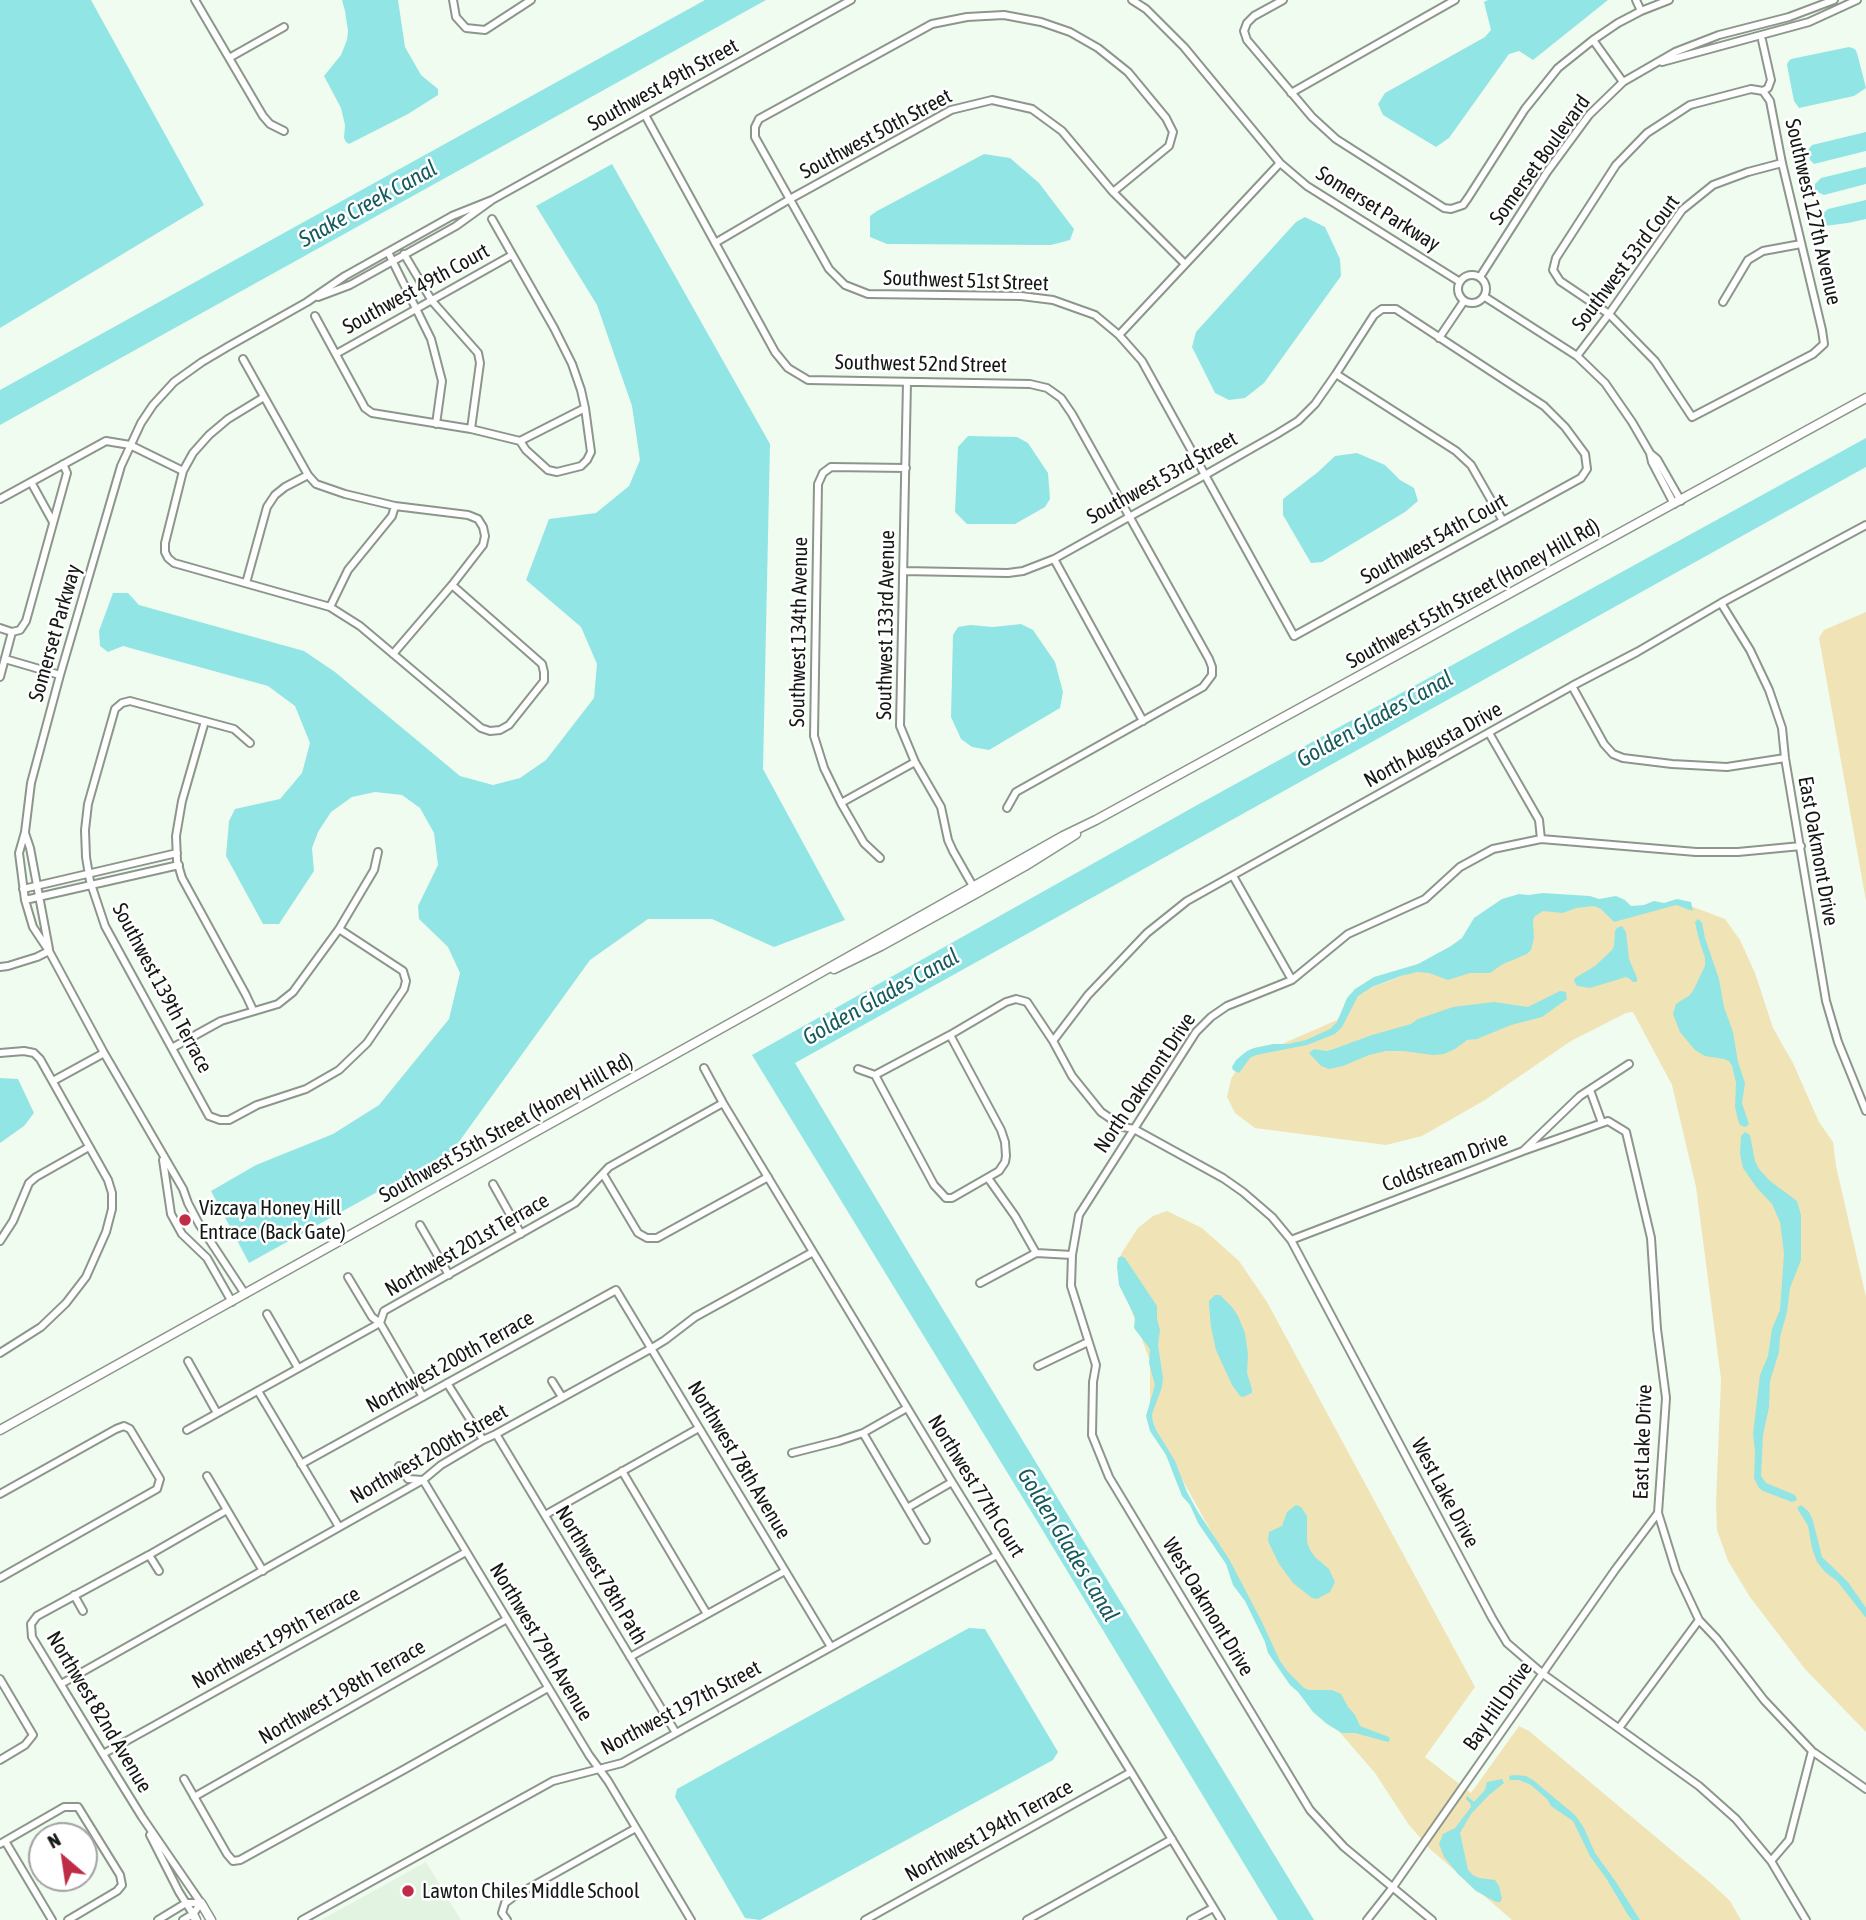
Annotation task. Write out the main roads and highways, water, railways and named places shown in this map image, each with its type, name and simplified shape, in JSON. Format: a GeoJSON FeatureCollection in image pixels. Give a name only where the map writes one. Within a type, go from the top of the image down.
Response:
{"type":"FeatureCollection","features":[{"type":"Feature","properties":{"kind":"water"},"geometry":{"type":"Polygon","coordinates":[[[0,0],[91,0],[204,205],[0,328],[0,0]]]}},
{"type":"Feature","properties":{"kind":"water"},"geometry":{"type":"Polygon","coordinates":[[[342,0],[398,0],[405,47],[421,75],[438,89],[438,95],[408,114],[349,144],[344,138],[345,125],[341,108],[324,76],[341,55],[347,40],[348,31],[342,0]]]}},
{"type":"Feature","properties":{"kind":"water","name":"Snake Creek Canal"},"geometry":{"type":"Polygon","coordinates":[[[705,0],[766,0],[0,425],[0,390],[705,0]]]}},
{"type":"Feature","properties":{"kind":"water"},"geometry":{"type":"Polygon","coordinates":[[[1608,0],[1533,60],[1519,51],[1509,54],[1449,138],[1436,147],[1383,115],[1378,104],[1385,93],[1485,37],[1491,30],[1484,2],[1608,0]]]}},
{"type":"Feature","properties":{"kind":"water"},"geometry":{"type":"Polygon","coordinates":[[[1849,47],[1857,53],[1866,88],[1854,96],[1799,108],[1794,101],[1788,62],[1791,59],[1849,47]]]}},
{"type":"Feature","properties":{"kind":"water"},"geometry":{"type":"Polygon","coordinates":[[[1866,132],[1866,151],[1814,164],[1810,160],[1808,150],[1812,145],[1866,132]]]}},
{"type":"Feature","properties":{"kind":"water"},"geometry":{"type":"Polygon","coordinates":[[[984,154],[1010,158],[1039,183],[1074,229],[1070,240],[1051,245],[887,244],[870,237],[870,216],[984,154]]]}},
{"type":"Feature","properties":{"kind":"water"},"geometry":{"type":"Polygon","coordinates":[[[612,164],[770,444],[763,769],[845,920],[774,947],[712,919],[648,919],[590,960],[453,1150],[249,1263],[211,1191],[256,1165],[333,1134],[379,1105],[449,1019],[460,973],[448,947],[419,919],[418,906],[438,865],[434,833],[420,808],[402,795],[375,792],[352,797],[331,812],[318,832],[312,848],[314,871],[279,924],[263,924],[226,856],[229,821],[235,809],[280,799],[302,773],[310,743],[295,706],[268,686],[123,646],[108,652],[100,646],[99,631],[113,593],[128,593],[139,605],[304,651],[335,672],[460,776],[493,785],[520,778],[546,760],[594,698],[597,664],[581,627],[526,580],[549,519],[596,513],[629,486],[640,460],[632,406],[597,305],[536,206],[612,164]]]}},
{"type":"Feature","properties":{"kind":"water"},"geometry":{"type":"Polygon","coordinates":[[[1866,167],[1866,184],[1824,195],[1815,191],[1815,184],[1821,178],[1866,167]]]}},
{"type":"Feature","properties":{"kind":"water"},"geometry":{"type":"Polygon","coordinates":[[[1866,200],[1866,219],[1824,226],[1820,222],[1821,215],[1828,209],[1866,200]]]}},
{"type":"Feature","properties":{"kind":"water"},"geometry":{"type":"Polygon","coordinates":[[[1305,217],[1325,227],[1340,259],[1341,276],[1264,383],[1245,398],[1229,400],[1215,393],[1192,347],[1196,332],[1296,222],[1305,217]]]}},
{"type":"Feature","properties":{"kind":"water"},"geometry":{"type":"Polygon","coordinates":[[[968,436],[1017,437],[1028,443],[1048,473],[1050,499],[1045,507],[1015,524],[967,524],[955,512],[958,447],[968,436]]]}},
{"type":"Feature","properties":{"kind":"water","name":"Golden Glades Canal"},"geometry":{"type":"Polygon","coordinates":[[[1866,438],[1866,467],[795,1063],[1314,1920],[1278,1920],[752,1055],[1199,804],[1866,438]]]}},
{"type":"Feature","properties":{"kind":"water"},"geometry":{"type":"Polygon","coordinates":[[[1357,453],[1385,465],[1400,480],[1414,488],[1418,501],[1405,512],[1322,562],[1311,563],[1283,515],[1283,499],[1335,456],[1357,453]]]}},
{"type":"Feature","properties":{"kind":"water"},"geometry":{"type":"Polygon","coordinates":[[[1021,624],[1033,630],[1055,662],[1063,692],[1060,708],[989,750],[972,747],[961,739],[951,717],[953,635],[958,627],[970,625],[993,627],[1021,624]]]}},
{"type":"Feature","properties":{"kind":"water"},"geometry":{"type":"Polygon","coordinates":[[[1543,893],[1599,899],[1616,896],[1631,906],[1677,899],[1691,902],[1693,911],[1676,905],[1614,922],[1594,906],[1563,913],[1543,911],[1533,920],[1534,938],[1531,950],[1490,973],[1470,973],[1448,980],[1429,973],[1417,972],[1401,976],[1372,987],[1358,996],[1342,1027],[1335,1034],[1307,1045],[1256,1055],[1250,1058],[1239,1073],[1233,1070],[1236,1060],[1254,1048],[1306,1040],[1330,1029],[1337,1022],[1347,998],[1355,989],[1374,977],[1418,964],[1451,946],[1462,938],[1474,918],[1502,899],[1519,894],[1543,893]]]}},
{"type":"Feature","properties":{"kind":"water"},"geometry":{"type":"Polygon","coordinates":[[[1698,919],[1702,923],[1719,979],[1745,1083],[1742,1103],[1749,1124],[1745,1127],[1740,1125],[1738,1120],[1735,1107],[1736,1083],[1729,1061],[1705,1056],[1695,1050],[1680,1032],[1673,1014],[1676,1004],[1694,989],[1705,966],[1695,922],[1698,919]]]}},
{"type":"Feature","properties":{"kind":"water"},"geometry":{"type":"Polygon","coordinates":[[[1622,926],[1626,932],[1629,959],[1637,982],[1626,977],[1590,988],[1577,986],[1575,978],[1595,966],[1612,950],[1615,931],[1622,926]]]}},
{"type":"Feature","properties":{"kind":"water"},"geometry":{"type":"Polygon","coordinates":[[[1560,991],[1566,992],[1567,999],[1542,1017],[1467,1040],[1444,1054],[1386,1051],[1329,1069],[1321,1066],[1309,1053],[1314,1049],[1331,1050],[1453,1007],[1494,1002],[1528,1007],[1560,991]]]}},
{"type":"Feature","properties":{"kind":"water"},"geometry":{"type":"Polygon","coordinates":[[[0,1078],[18,1079],[34,1113],[24,1126],[0,1143],[0,1078]]]}},
{"type":"Feature","properties":{"kind":"water"},"geometry":{"type":"Polygon","coordinates":[[[1745,1132],[1750,1135],[1759,1169],[1797,1201],[1801,1215],[1801,1260],[1790,1288],[1779,1352],[1770,1381],[1761,1476],[1766,1483],[1795,1495],[1797,1500],[1792,1502],[1763,1491],[1754,1478],[1753,1434],[1760,1375],[1780,1310],[1784,1253],[1780,1222],[1772,1204],[1743,1168],[1740,1154],[1741,1136],[1745,1132]]]}},
{"type":"Feature","properties":{"kind":"water"},"geometry":{"type":"Polygon","coordinates":[[[1121,1256],[1157,1306],[1160,1330],[1158,1345],[1163,1378],[1152,1414],[1153,1421],[1175,1461],[1187,1492],[1229,1559],[1288,1672],[1304,1688],[1332,1690],[1341,1694],[1360,1726],[1389,1737],[1388,1742],[1355,1733],[1342,1733],[1327,1724],[1290,1685],[1268,1653],[1245,1601],[1233,1585],[1226,1564],[1182,1496],[1166,1455],[1150,1431],[1146,1416],[1155,1385],[1149,1363],[1150,1349],[1134,1328],[1135,1317],[1119,1285],[1117,1267],[1118,1258],[1121,1256]]]}},
{"type":"Feature","properties":{"kind":"water"},"geometry":{"type":"Polygon","coordinates":[[[1215,1295],[1220,1295],[1232,1307],[1245,1333],[1247,1373],[1252,1393],[1243,1397],[1232,1385],[1216,1350],[1209,1305],[1215,1295]]]}},
{"type":"Feature","properties":{"kind":"water"},"geometry":{"type":"Polygon","coordinates":[[[1296,1505],[1301,1507],[1307,1516],[1307,1542],[1310,1550],[1329,1569],[1335,1582],[1330,1592],[1317,1599],[1293,1583],[1279,1564],[1268,1541],[1269,1532],[1282,1526],[1287,1512],[1296,1505]]]}},
{"type":"Feature","properties":{"kind":"water"},"geometry":{"type":"Polygon","coordinates":[[[1801,1505],[1809,1512],[1813,1521],[1822,1557],[1848,1582],[1866,1608],[1866,1618],[1837,1581],[1817,1562],[1808,1526],[1797,1508],[1801,1505]]]}},
{"type":"Feature","properties":{"kind":"water"},"geometry":{"type":"Polygon","coordinates":[[[969,1628],[985,1629],[1058,1752],[1053,1760],[760,1920],[745,1918],[675,1797],[677,1789],[969,1628]]]}},
{"type":"Feature","properties":{"kind":"water"},"geometry":{"type":"Polygon","coordinates":[[[1509,1776],[1533,1780],[1575,1815],[1595,1853],[1640,1920],[1632,1920],[1628,1915],[1590,1856],[1573,1821],[1551,1806],[1531,1785],[1510,1780],[1509,1776]]]}},
{"type":"Feature","properties":{"kind":"water"},"geometry":{"type":"Polygon","coordinates":[[[1502,1779],[1504,1783],[1471,1814],[1460,1833],[1468,1870],[1479,1878],[1495,1880],[1499,1886],[1502,1899],[1496,1902],[1476,1891],[1458,1874],[1444,1857],[1439,1844],[1443,1834],[1455,1828],[1471,1807],[1467,1796],[1474,1802],[1485,1790],[1487,1782],[1502,1779]]]}},
{"type":"Feature","properties":{"kind":"place","name":"Vizcaya Honey Hill Entrace (Back Gate)"},"geometry":{"type":"Point","coordinates":[185,1220]}},
{"type":"Feature","properties":{"kind":"place","name":"Lawton Chiles Middle School"},"geometry":{"type":"Point","coordinates":[408,1891]}}]}
